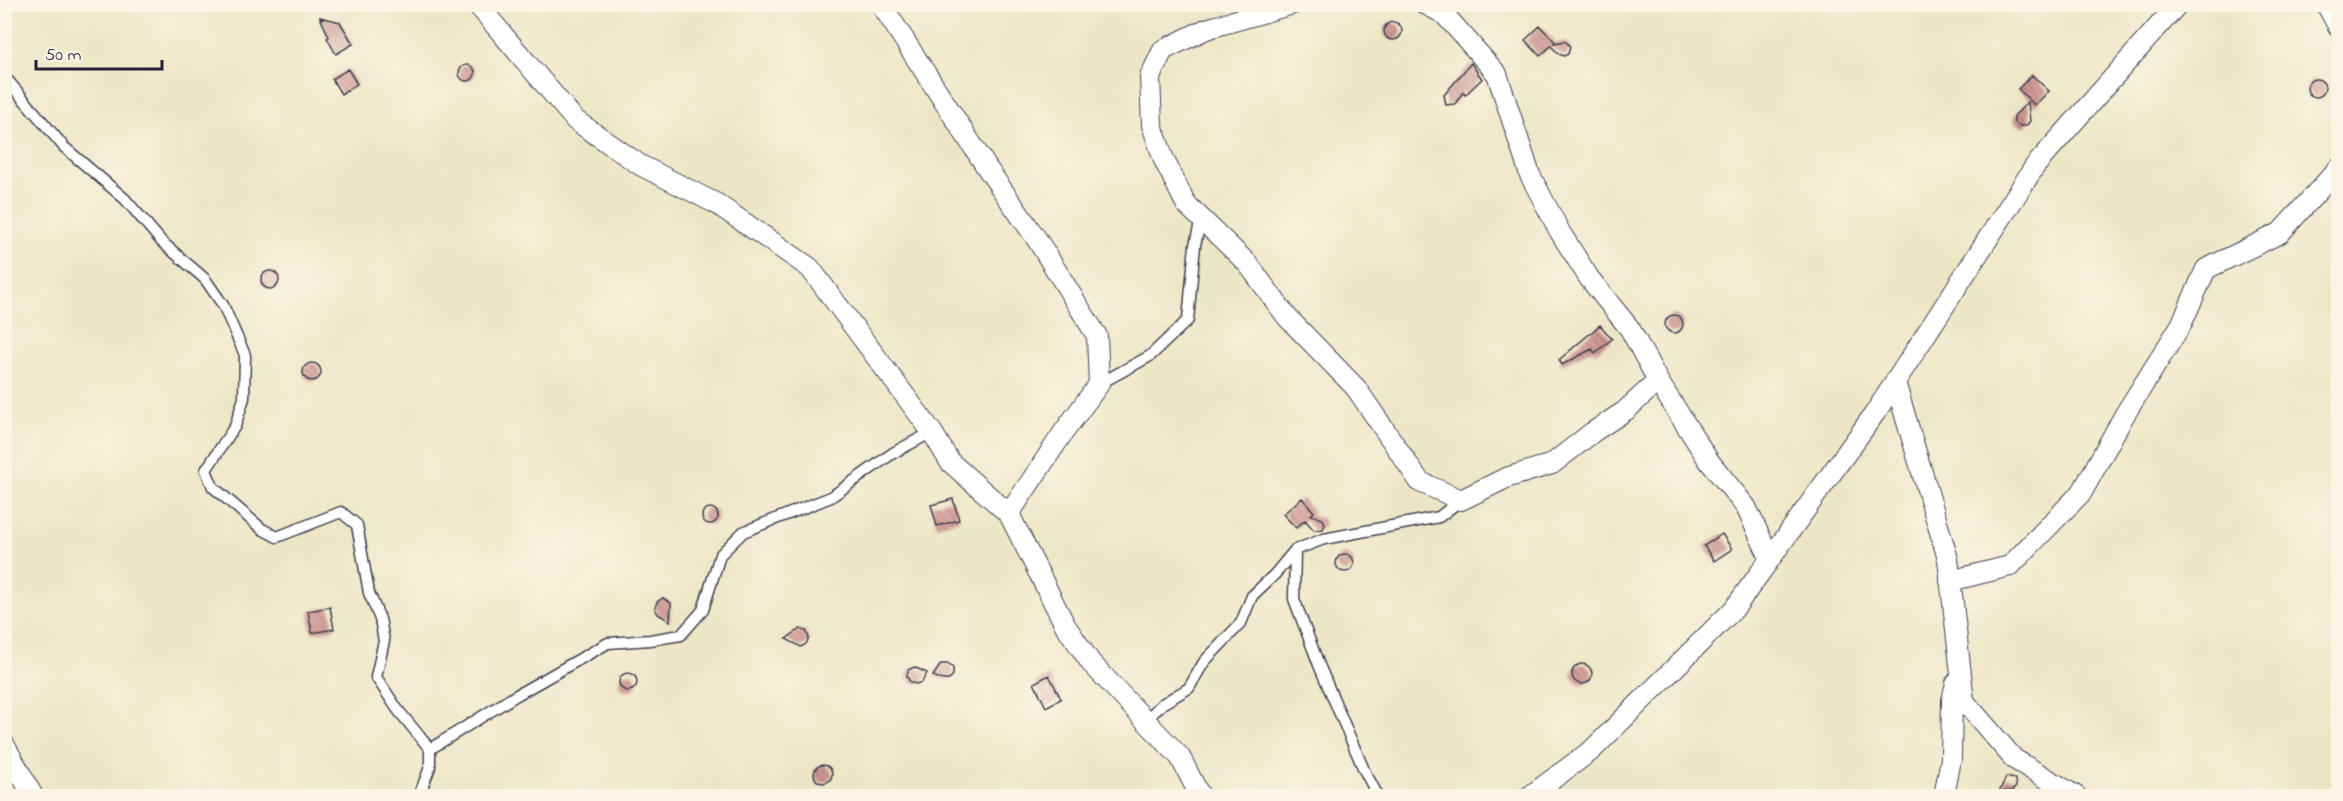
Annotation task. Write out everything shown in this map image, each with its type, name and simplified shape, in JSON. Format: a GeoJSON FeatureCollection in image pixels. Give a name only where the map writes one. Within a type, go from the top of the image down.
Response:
{"type":"FeatureCollection","features":[{"type":"Feature","properties":{"kind":"street"},"geometry":{"type":"LineString","coordinates":[[880,4],[987,168],[1036,238],[1097,336],[1099,384],[1009,514]]}},
{"type":"Feature","properties":{"kind":"street"},"geometry":{"type":"LineString","coordinates":[[1425,4],[1444,14],[1497,74],[1530,175],[1560,232],[1589,278],[1630,329],[1658,381],[1709,461],[1746,507],[1770,558]]}},
{"type":"Feature","properties":{"kind":"street"},"geometry":{"type":"LineString","coordinates":[[1530,796],[1600,742],[1734,609],[1875,413],[2035,166],[2178,4]]}},
{"type":"Feature","properties":{"kind":"street"},"geometry":{"type":"LineString","coordinates":[[2326,4],[2338,26]]}},
{"type":"Feature","properties":{"kind":"street"},"geometry":{"type":"LineString","coordinates":[[481,6],[575,120],[640,165],[717,204],[810,268],[932,432],[950,462],[1009,514],[1065,625],[1091,663],[1180,757],[1200,796]]}},
{"type":"Feature","properties":{"kind":"street"},"geometry":{"type":"LineString","coordinates":[[1280,6],[1206,29],[1163,50],[1150,77],[1152,125],[1164,160],[1186,204],[1248,264],[1287,316],[1356,388],[1420,482],[1461,500],[1506,478],[1552,464],[1593,432],[1625,411],[1658,381]]}},
{"type":"Feature","properties":{"kind":"street"},"geometry":{"type":"LineString","coordinates":[[1950,581],[2010,566],[2082,492],[2125,414],[2181,325],[2206,269],[2280,233],[2338,169]]}},
{"type":"Feature","properties":{"kind":"street"},"geometry":{"type":"LineString","coordinates":[[1895,382],[1948,560],[1964,701],[2014,759],[2076,796]]}},
{"type":"Feature","properties":{"kind":"street"},"geometry":{"type":"LineString","coordinates":[[1944,796],[1951,759],[1952,700],[1960,669]]}},
{"type":"Feature","properties":{"kind":"street"},"geometry":{"type":"LineString","coordinates":[[4,744],[33,796]]}},
{"type":"Feature","properties":{"kind":"lane"},"geometry":{"type":"LineString","coordinates":[[4,76],[64,147],[125,199],[162,242],[205,279],[223,305],[245,355],[244,398],[235,426],[206,470],[213,487],[262,529],[277,537],[341,512],[357,525],[369,593],[380,619],[384,641],[376,677],[398,710],[430,749],[430,767],[419,796]]}},
{"type":"Feature","properties":{"kind":"lane"},"geometry":{"type":"LineString","coordinates":[[1099,384],[1150,356],[1188,320],[1195,245],[1201,219]]}},
{"type":"Feature","properties":{"kind":"lane"},"geometry":{"type":"LineString","coordinates":[[430,749],[514,696],[608,643],[681,635],[703,610],[720,555],[743,532],[831,497],[893,453],[932,432]]}},
{"type":"Feature","properties":{"kind":"lane"},"geometry":{"type":"LineString","coordinates":[[1145,721],[1162,704],[1189,688],[1203,662],[1241,623],[1252,596],[1295,550],[1324,539],[1439,517],[1461,500]]}},
{"type":"Feature","properties":{"kind":"lane"},"geometry":{"type":"LineString","coordinates":[[1295,550],[1294,600],[1319,665],[1364,770],[1378,796]]}},
{"type":"Feature","properties":{"kind":"building"},"geometry":{"type":"Polygon","coordinates":[[[320,17],[340,22],[353,44],[336,54],[327,38],[329,37],[320,17]]]}},
{"type":"Feature","properties":{"kind":"building"},"geometry":{"type":"Polygon","coordinates":[[[1393,22],[1399,25],[1402,31],[1399,37],[1393,40],[1387,37],[1384,31],[1387,25],[1393,22]]]}},
{"type":"Feature","properties":{"kind":"building"},"geometry":{"type":"Polygon","coordinates":[[[1540,26],[1554,43],[1565,41],[1568,44],[1570,47],[1568,54],[1564,56],[1559,54],[1551,46],[1540,56],[1525,40],[1540,26]]]}},
{"type":"Feature","properties":{"kind":"building"},"geometry":{"type":"Polygon","coordinates":[[[1471,63],[1482,79],[1465,95],[1463,92],[1455,104],[1446,105],[1444,95],[1471,63]]]}},
{"type":"Feature","properties":{"kind":"building"},"geometry":{"type":"Polygon","coordinates":[[[464,65],[470,65],[475,73],[473,79],[464,81],[459,76],[459,70],[464,65]]]}},
{"type":"Feature","properties":{"kind":"building"},"geometry":{"type":"Polygon","coordinates":[[[348,69],[357,84],[341,94],[332,79],[348,69]]]}},
{"type":"Feature","properties":{"kind":"building"},"geometry":{"type":"Polygon","coordinates":[[[2032,75],[2049,91],[2035,105],[2018,89],[2032,75]]]}},
{"type":"Feature","properties":{"kind":"building"},"geometry":{"type":"Polygon","coordinates":[[[2316,79],[2322,82],[2325,88],[2322,94],[2316,97],[2310,94],[2307,88],[2310,82],[2316,79]]]}},
{"type":"Feature","properties":{"kind":"building"},"geometry":{"type":"Polygon","coordinates":[[[2028,102],[2030,121],[2026,126],[2020,126],[2014,122],[2014,116],[2028,102]]]}},
{"type":"Feature","properties":{"kind":"building"},"geometry":{"type":"Polygon","coordinates":[[[270,271],[276,274],[279,280],[276,286],[270,289],[264,286],[261,280],[264,274],[270,271]]]}},
{"type":"Feature","properties":{"kind":"building"},"geometry":{"type":"Polygon","coordinates":[[[1674,315],[1680,318],[1683,324],[1680,330],[1674,333],[1668,330],[1665,324],[1668,318],[1674,315]]]}},
{"type":"Feature","properties":{"kind":"building"},"geometry":{"type":"Polygon","coordinates":[[[1600,325],[1612,339],[1595,353],[1592,349],[1562,365],[1559,360],[1600,325]]]}},
{"type":"Feature","properties":{"kind":"building"},"geometry":{"type":"Polygon","coordinates":[[[312,363],[318,366],[321,372],[318,378],[312,381],[306,378],[303,372],[306,366],[312,363]]]}},
{"type":"Feature","properties":{"kind":"building"},"geometry":{"type":"Polygon","coordinates":[[[1302,498],[1314,512],[1311,515],[1323,519],[1325,524],[1323,529],[1314,530],[1305,520],[1296,528],[1283,514],[1302,498]]]}},
{"type":"Feature","properties":{"kind":"building"},"geometry":{"type":"Polygon","coordinates":[[[953,499],[959,520],[937,526],[931,505],[953,499]]]}},
{"type":"Feature","properties":{"kind":"building"},"geometry":{"type":"Polygon","coordinates":[[[707,508],[713,508],[718,516],[716,522],[707,524],[702,519],[702,513],[707,508]]]}},
{"type":"Feature","properties":{"kind":"building"},"geometry":{"type":"Polygon","coordinates":[[[1722,534],[1732,549],[1714,561],[1704,546],[1722,534]]]}},
{"type":"Feature","properties":{"kind":"building"},"geometry":{"type":"Polygon","coordinates":[[[1345,554],[1351,557],[1354,563],[1351,569],[1345,572],[1339,569],[1336,563],[1339,557],[1345,554]]]}},
{"type":"Feature","properties":{"kind":"building"},"geometry":{"type":"Polygon","coordinates":[[[663,598],[671,603],[670,621],[658,614],[655,608],[657,602],[663,598]]]}},
{"type":"Feature","properties":{"kind":"building"},"geometry":{"type":"Polygon","coordinates":[[[330,607],[334,629],[312,633],[308,611],[330,607]]]}},
{"type":"Feature","properties":{"kind":"building"},"geometry":{"type":"Polygon","coordinates":[[[800,629],[806,631],[809,638],[801,647],[786,639],[800,629]]]}},
{"type":"Feature","properties":{"kind":"building"},"geometry":{"type":"Polygon","coordinates":[[[941,664],[948,664],[953,668],[953,675],[949,680],[933,676],[941,664]]]}},
{"type":"Feature","properties":{"kind":"building"},"geometry":{"type":"Polygon","coordinates":[[[1578,664],[1586,664],[1592,670],[1592,678],[1586,684],[1578,684],[1572,678],[1572,670],[1578,664]]]}},
{"type":"Feature","properties":{"kind":"building"},"geometry":{"type":"Polygon","coordinates":[[[914,667],[927,673],[922,682],[916,684],[910,682],[907,677],[908,670],[914,667]]]}},
{"type":"Feature","properties":{"kind":"building"},"geometry":{"type":"Polygon","coordinates":[[[628,673],[634,676],[637,682],[634,688],[628,691],[622,688],[619,682],[622,676],[628,673]]]}},
{"type":"Feature","properties":{"kind":"building"},"geometry":{"type":"Polygon","coordinates":[[[1049,675],[1061,699],[1046,707],[1034,683],[1049,675]]]}},
{"type":"Feature","properties":{"kind":"building"},"geometry":{"type":"Polygon","coordinates":[[[823,765],[829,768],[832,774],[829,780],[823,783],[817,780],[814,774],[817,768],[823,765]]]}},
{"type":"Feature","properties":{"kind":"building"},"geometry":{"type":"Polygon","coordinates":[[[2006,777],[2015,779],[2016,787],[2011,791],[1999,792],[2006,777]]]}}]}
